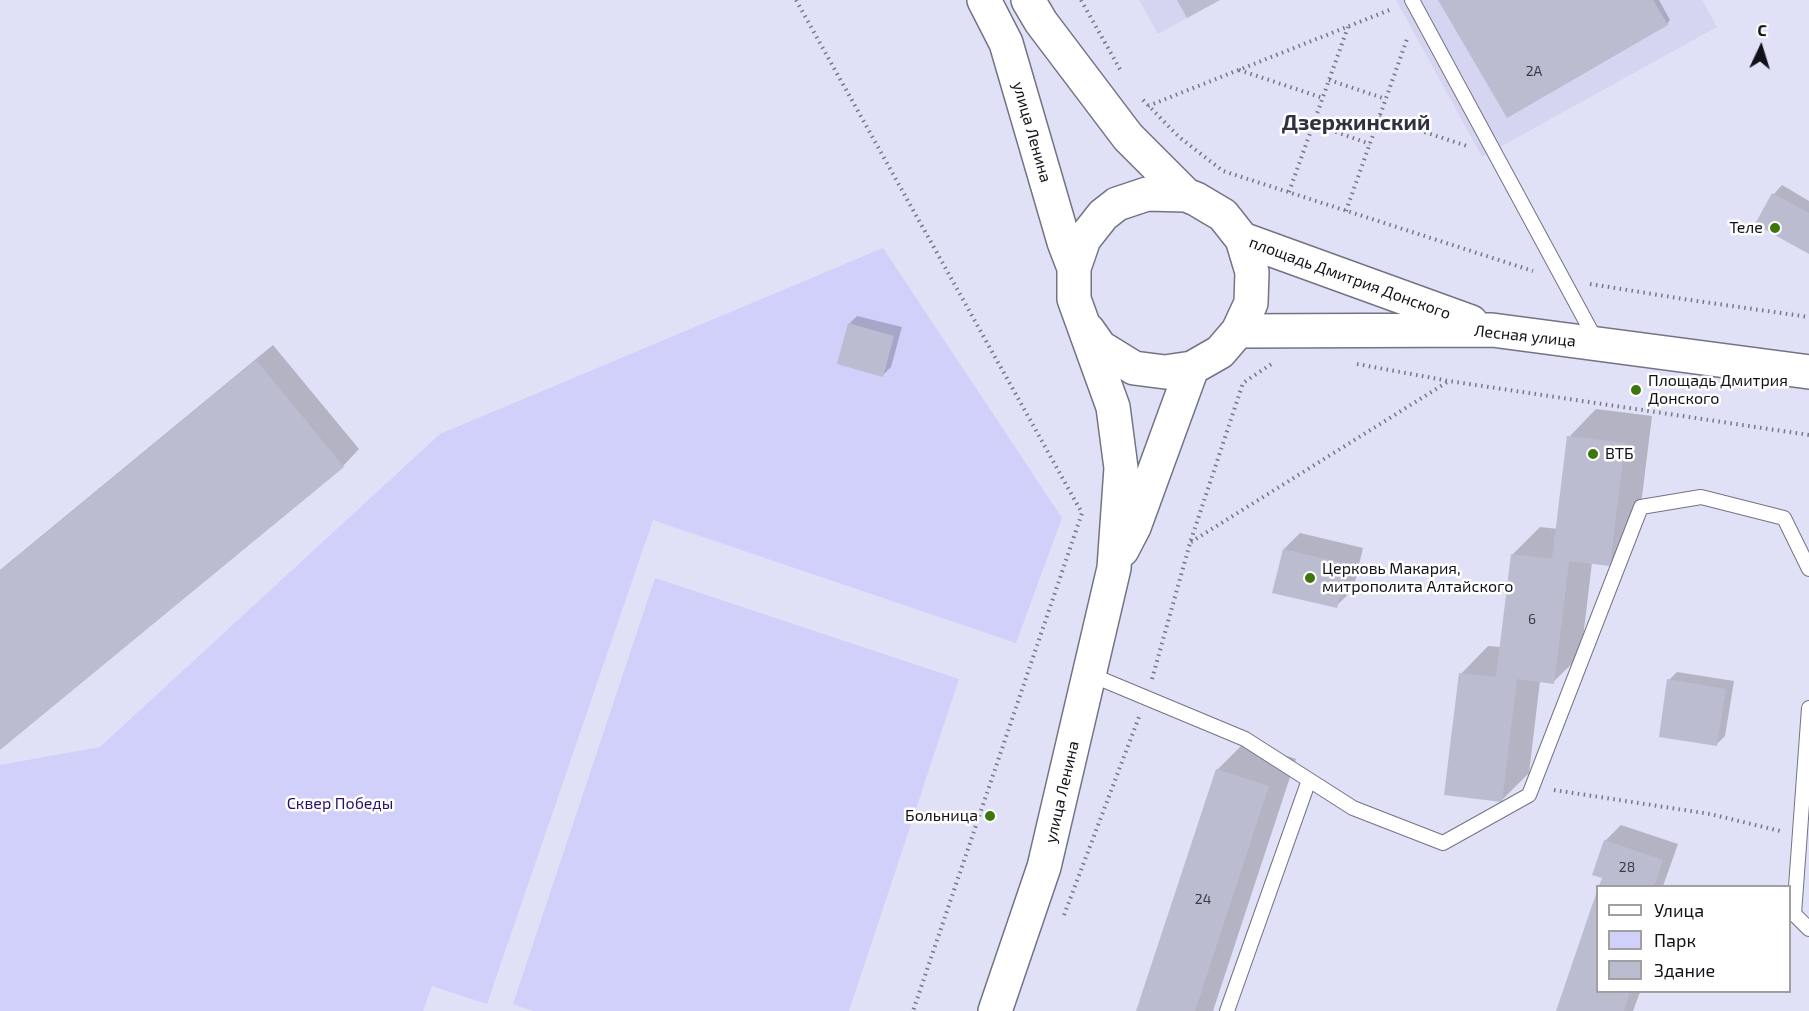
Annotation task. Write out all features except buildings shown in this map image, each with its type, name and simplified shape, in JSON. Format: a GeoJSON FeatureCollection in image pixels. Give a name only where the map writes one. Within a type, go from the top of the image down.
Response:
{"type":"FeatureCollection","features":[{"type":"Feature","properties":{"kind":"street","name":"улица Ленина"},"geometry":{"type":"LineString","coordinates":[[984,0],[1006,43],[1064,242],[1074,268]]}},
{"type":"Feature","properties":{"kind":"street","name":"улица Ленина"},"geometry":{"type":"LineString","coordinates":[[1028,0],[1041,22],[1128,137],[1186,195]]}},
{"type":"Feature","properties":{"kind":"street","name":"улица Ленина"},"geometry":{"type":"LineString","coordinates":[[995,1011],[1044,867],[1114,568],[1121,468],[1113,407],[1081,321],[1074,300],[1074,268],[1084,239],[1104,214],[1118,204],[1147,194],[1186,195],[1196,199],[1223,215],[1242,239],[1252,272],[1251,303],[1238,331],[1220,352],[1192,368],[1165,372],[1134,368],[1100,347],[1081,321]]}},
{"type":"Feature","properties":{"kind":"street","name":"площадь Дмитрия Донского"},"geometry":{"type":"LineString","coordinates":[[1242,239],[1492,330]]}},
{"type":"Feature","properties":{"kind":"street","name":"Лесная улица"},"geometry":{"type":"LineString","coordinates":[[1238,331],[1492,330],[1809,372]]}},
{"type":"Feature","properties":{"kind":"street","name":"улица Ленина"},"geometry":{"type":"LineString","coordinates":[[1114,568],[1134,527],[1192,368]]}},
{"type":"Feature","properties":{"kind":"lane"},"geometry":{"type":"LineString","coordinates":[[1414,4],[1598,344]]}},
{"type":"Feature","properties":{"kind":"lane"},"geometry":{"type":"LineString","coordinates":[[1089,674],[1245,739],[1353,808],[1443,843],[1529,795],[1641,507],[1701,497],[1784,518],[1809,569]]}},
{"type":"Feature","properties":{"kind":"lane"},"geometry":{"type":"LineString","coordinates":[[1809,708],[1794,914],[1809,929]]}},
{"type":"Feature","properties":{"kind":"lane"},"geometry":{"type":"LineString","coordinates":[[1227,1011],[1309,780]]}},
{"type":"Feature","properties":{"kind":"path"},"geometry":{"type":"LineString","coordinates":[[796,0],[1082,513],[913,1011]]}},
{"type":"Feature","properties":{"kind":"path"},"geometry":{"type":"LineString","coordinates":[[1081,0],[1127,80]]}},
{"type":"Feature","properties":{"kind":"path"},"geometry":{"type":"LineString","coordinates":[[1148,106],[1348,26],[1414,4]]}},
{"type":"Feature","properties":{"kind":"path"},"geometry":{"type":"LineString","coordinates":[[1346,211],[1386,99],[1414,4]]}},
{"type":"Feature","properties":{"kind":"path"},"geometry":{"type":"LineString","coordinates":[[1289,192],[1348,26]]}},
{"type":"Feature","properties":{"kind":"path"},"geometry":{"type":"LineString","coordinates":[[1239,69],[1323,98]]}},
{"type":"Feature","properties":{"kind":"path"},"geometry":{"type":"LineString","coordinates":[[1329,80],[1386,99]]}},
{"type":"Feature","properties":{"kind":"path"},"geometry":{"type":"LineString","coordinates":[[1141,98],[1190,147],[1223,171],[1563,279],[1809,317]]}},
{"type":"Feature","properties":{"kind":"path"},"geometry":{"type":"LineString","coordinates":[[1379,117],[1498,157]]}},
{"type":"Feature","properties":{"kind":"path"},"geometry":{"type":"LineString","coordinates":[[1313,124],[1370,144]]}},
{"type":"Feature","properties":{"kind":"path"},"geometry":{"type":"LineString","coordinates":[[1061,922],[1146,698],[1190,543],[1243,383],[1281,358]]}},
{"type":"Feature","properties":{"kind":"path"},"geometry":{"type":"LineString","coordinates":[[1347,362],[1449,381],[1809,435]]}},
{"type":"Feature","properties":{"kind":"path"},"geometry":{"type":"LineString","coordinates":[[1190,543],[1449,381]]}},
{"type":"Feature","properties":{"kind":"path"},"geometry":{"type":"LineString","coordinates":[[1533,786],[1710,814],[1800,836]]}},
{"type":"Feature","properties":{"kind":"shaded area"},"geometry":{"type":"Polygon","coordinates":[[[1139,0],[1220,0],[1158,34],[1139,0]]]}},
{"type":"Feature","properties":{"kind":"shaded area"},"geometry":{"type":"Polygon","coordinates":[[[1396,0],[1702,0],[1717,27],[1482,157],[1396,0]]]}},
{"type":"Feature","properties":{"kind":"green space","name":"Сквер Победы"},"geometry":{"type":"Polygon","coordinates":[[[883,248],[1062,518],[1016,643],[653,520],[487,1004],[432,986],[423,1011],[0,1011],[0,765],[100,747],[440,434],[883,248]]]}},
{"type":"Feature","properties":{"kind":"green space"},"geometry":{"type":"Polygon","coordinates":[[[655,578],[959,679],[849,1011],[533,1011],[513,1004],[655,578]]]}},
{"type":"Feature","properties":{"kind":"place","name":"Теле"},"geometry":{"type":"Point","coordinates":[1775,228]}},
{"type":"Feature","properties":{"kind":"place","name":"Площадь Дмитрия Донского"},"geometry":{"type":"Point","coordinates":[1636,390]}},
{"type":"Feature","properties":{"kind":"place","name":"ВТБ"},"geometry":{"type":"Point","coordinates":[1593,454]}},
{"type":"Feature","properties":{"kind":"place","name":"Церковь Макария, митрополита Алтайского"},"geometry":{"type":"Point","coordinates":[1310,578]}},
{"type":"Feature","properties":{"kind":"place","name":"Больница"},"geometry":{"type":"Point","coordinates":[990,816]}},
{"type":"Feature","properties":{"kind":"district","name":"Дзержинский"},"geometry":{"type":"Point","coordinates":[1356,123]}}]}
